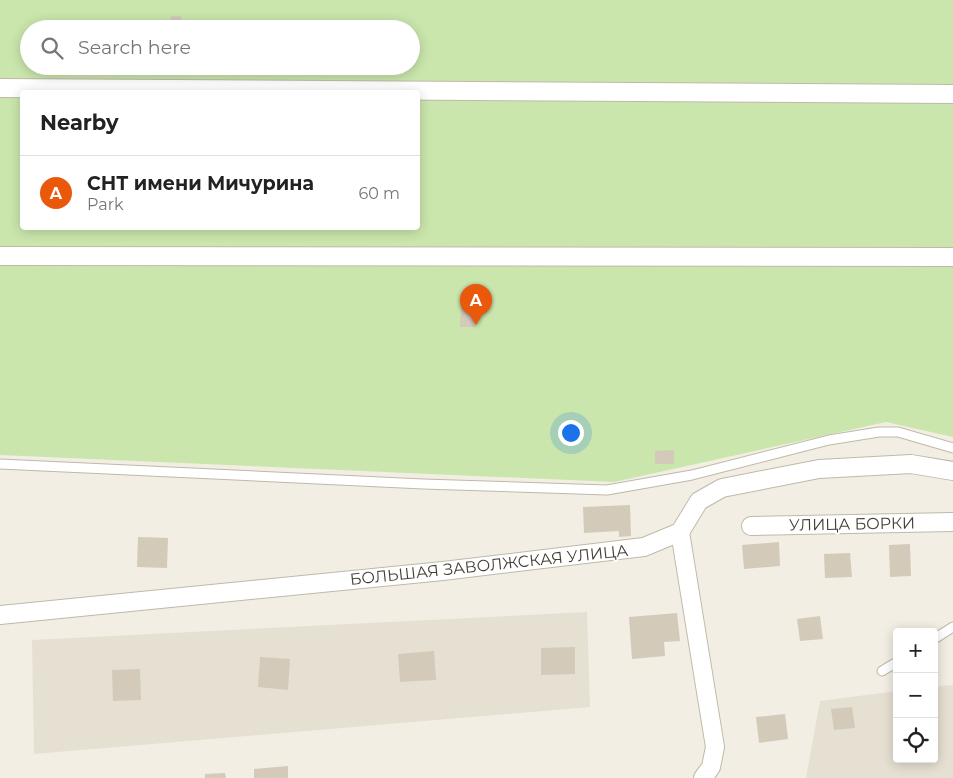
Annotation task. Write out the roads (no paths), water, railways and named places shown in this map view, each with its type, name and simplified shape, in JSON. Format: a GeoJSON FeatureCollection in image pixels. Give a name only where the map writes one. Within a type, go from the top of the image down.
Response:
{"type":"FeatureCollection","features":[{"type":"Feature","properties":{"kind":"street"},"geometry":{"type":"LineString","coordinates":[[0,88],[318,90]]}},
{"type":"Feature","properties":{"kind":"street"},"geometry":{"type":"LineString","coordinates":[[420,91],[953,94]]}},
{"type":"Feature","properties":{"kind":"street"},"geometry":{"type":"LineString","coordinates":[[0,256],[953,257]]}},
{"type":"Feature","properties":{"kind":"street"},"geometry":{"type":"LineString","coordinates":[[703,778],[711,768],[716,747],[680,532],[699,501],[722,488],[819,470],[911,464],[953,471]]}},
{"type":"Feature","properties":{"kind":"street","name":"УЛИЦА БОРКИ"},"geometry":{"type":"LineString","coordinates":[[751,526],[953,522]]}},
{"type":"Feature","properties":{"kind":"street","name":"БОЛЬШАЯ ЗАВОЛЖСКАЯ УЛИЦА"},"geometry":{"type":"LineString","coordinates":[[0,615],[443,571],[644,547],[680,532]]}},
{"type":"Feature","properties":{"kind":"lane"},"geometry":{"type":"LineString","coordinates":[[0,464],[607,490],[692,475],[829,440],[879,432],[898,432],[953,448]]}},
{"type":"Feature","properties":{"kind":"lane"},"geometry":{"type":"LineString","coordinates":[[938,636],[953,627]]}},
{"type":"Feature","properties":{"kind":"lane"},"geometry":{"type":"LineString","coordinates":[[882,671],[893,664]]}},
{"type":"Feature","properties":{"kind":"place","name":"СНТ имени Мичурина"},"geometry":{"type":"Point","coordinates":[476,325]}}]}
